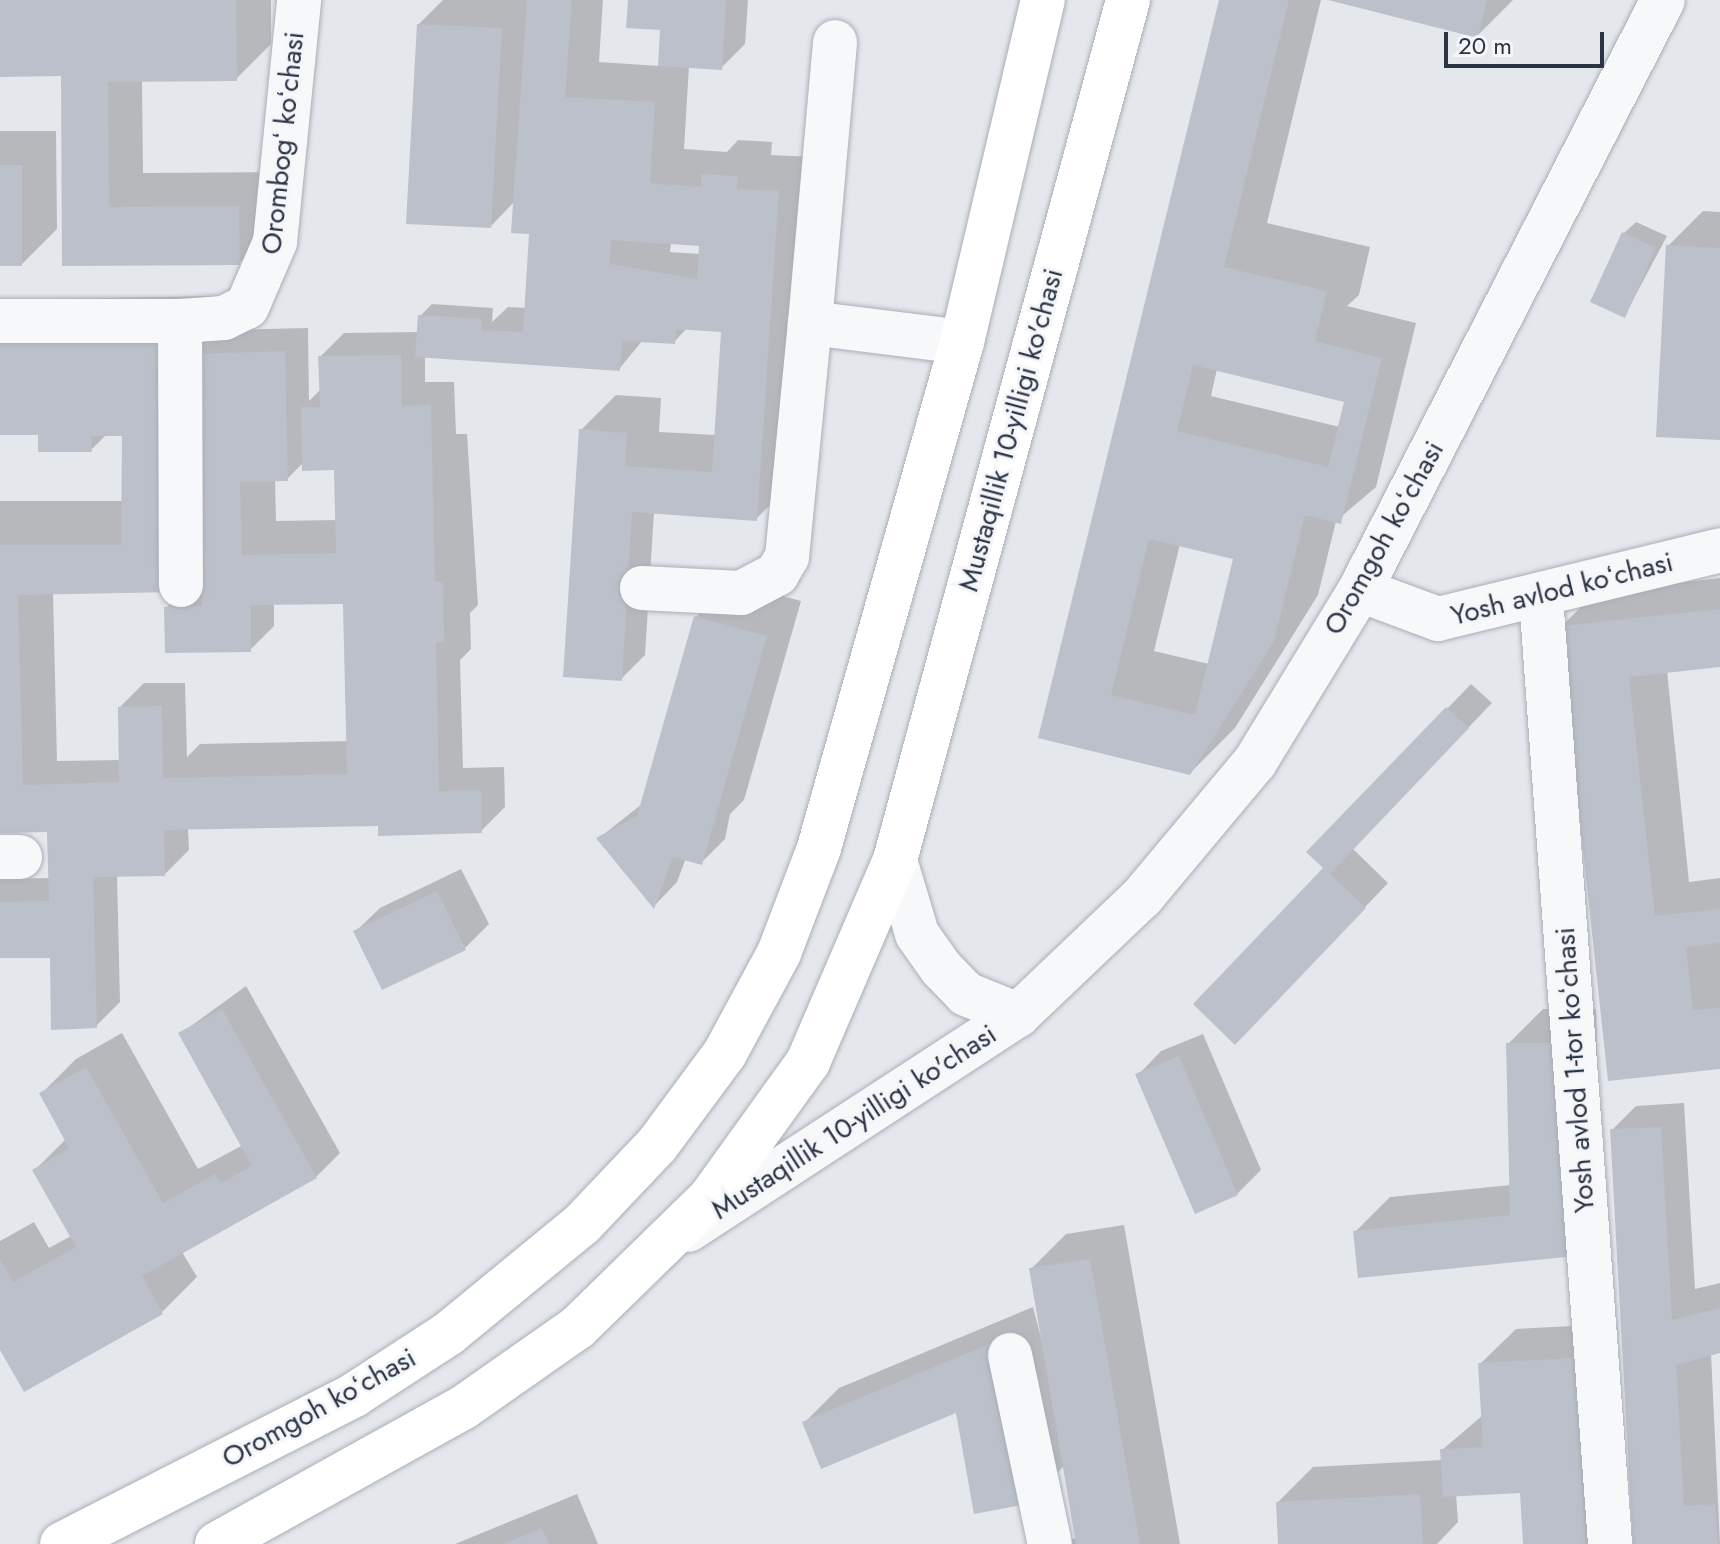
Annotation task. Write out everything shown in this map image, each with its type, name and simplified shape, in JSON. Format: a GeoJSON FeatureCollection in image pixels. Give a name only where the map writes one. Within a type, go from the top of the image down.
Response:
{"type":"FeatureCollection","features":[{"type":"Feature","properties":{"kind":"main road"},"geometry":{"type":"LineString","coordinates":[[962,342],[1043,0]]}},
{"type":"Feature","properties":{"kind":"main road","name":"Mustaqillik 10-yilligi ko'chasi"},"geometry":{"type":"LineString","coordinates":[[217,1544],[352,1474],[522,1369],[672,1240],[747,1154],[808,1062],[895,860],[1128,0]]}},
{"type":"Feature","properties":{"kind":"main road","name":"Oromgoh koʻchasi"},"geometry":{"type":"LineString","coordinates":[[62,1544],[402,1366],[582,1224],[657,1145],[725,1053],[779,953],[819,848],[962,342]]}},
{"type":"Feature","properties":{"kind":"street","name":"Orombogʻ koʻchasi"},"geometry":{"type":"LineString","coordinates":[[180,321],[224,318],[247,307],[262,285],[275,242],[299,0]]}},
{"type":"Feature","properties":{"kind":"street","name":"Oromgoh koʻchasi"},"geometry":{"type":"LineString","coordinates":[[1018,1015],[1142,897],[1255,762],[1360,590],[1663,0]]}},
{"type":"Feature","properties":{"kind":"street"},"geometry":{"type":"LineString","coordinates":[[642,588],[741,593],[777,574],[787,557],[835,42]]}},
{"type":"Feature","properties":{"kind":"street"},"geometry":{"type":"LineString","coordinates":[[0,321],[180,321],[181,585]]}},
{"type":"Feature","properties":{"kind":"street"},"geometry":{"type":"LineString","coordinates":[[810,323],[962,342]]}},
{"type":"Feature","properties":{"kind":"street","name":"Yosh avlod koʻchasi"},"geometry":{"type":"LineString","coordinates":[[1360,590],[1438,619],[1541,597],[1720,550]]}},
{"type":"Feature","properties":{"kind":"street","name":"Yosh avlod 1-tor koʻchasi"},"geometry":{"type":"LineString","coordinates":[[1541,597],[1610,1544]]}},
{"type":"Feature","properties":{"kind":"street","name":"Mustaqillik 10-yilligi ko'chasi"},"geometry":{"type":"LineString","coordinates":[[895,860],[917,934],[941,968],[966,994],[1018,1015]]}},
{"type":"Feature","properties":{"kind":"street","name":"Mustaqillik 10-yilligi ko'chasi"},"geometry":{"type":"LineString","coordinates":[[672,1240],[1018,1015]]}},
{"type":"Feature","properties":{"kind":"street"},"geometry":{"type":"LineString","coordinates":[[1010,1355],[1050,1544]]}},
{"type":"Feature","properties":{"kind":"building"},"geometry":{"type":"Polygon","coordinates":[[[0,0],[236,0],[237,81],[108,82],[109,207],[239,206],[240,265],[62,266],[61,76],[0,77],[0,0]]]}},
{"type":"Feature","properties":{"kind":"building"},"geometry":{"type":"Polygon","coordinates":[[[527,0],[572,0],[565,97],[655,102],[650,183],[701,187],[701,174],[738,176],[737,189],[779,191],[757,521],[632,512],[622,681],[563,677],[579,429],[627,433],[625,466],[712,472],[721,332],[676,329],[675,344],[622,341],[620,371],[415,357],[418,315],[482,319],[482,330],[523,332],[529,234],[511,233],[527,0]],[[611,240],[610,264],[697,279],[699,246],[611,240]]]}},
{"type":"Feature","properties":{"kind":"building"},"geometry":{"type":"Polygon","coordinates":[[[628,0],[726,0],[722,70],[658,66],[660,30],[626,28],[628,0]]]}},
{"type":"Feature","properties":{"kind":"building"},"geometry":{"type":"Polygon","coordinates":[[[1219,0],[1289,0],[1224,267],[1327,291],[1315,341],[1382,358],[1341,524],[1305,515],[1274,641],[1190,775],[1038,738],[1219,0]],[[1193,365],[1177,431],[1328,467],[1344,402],[1193,365]],[[1149,539],[1111,695],[1195,715],[1233,559],[1149,539]]]}},
{"type":"Feature","properties":{"kind":"building"},"geometry":{"type":"Polygon","coordinates":[[[1328,0],[1487,0],[1478,38],[1328,0]]]}},
{"type":"Feature","properties":{"kind":"building"},"geometry":{"type":"Polygon","coordinates":[[[417,24],[502,28],[491,228],[406,224],[417,24]]]}},
{"type":"Feature","properties":{"kind":"building"},"geometry":{"type":"Polygon","coordinates":[[[0,165],[22,165],[22,266],[0,266],[0,165]]]}},
{"type":"Feature","properties":{"kind":"building"},"geometry":{"type":"Polygon","coordinates":[[[1622,232],[1656,248],[1625,318],[1590,302],[1622,232]]]}},
{"type":"Feature","properties":{"kind":"building"},"geometry":{"type":"Polygon","coordinates":[[[1666,245],[1720,248],[1720,440],[1656,437],[1666,245]]]}},
{"type":"Feature","properties":{"kind":"building"},"geometry":{"type":"Polygon","coordinates":[[[169,340],[174,592],[18,595],[23,785],[119,782],[118,707],[162,706],[163,778],[347,774],[343,604],[251,605],[251,652],[165,653],[164,607],[202,606],[196,354],[285,351],[288,481],[240,482],[242,555],[336,553],[334,470],[302,471],[301,407],[320,407],[318,356],[401,355],[402,406],[431,405],[435,582],[443,581],[444,642],[436,643],[439,791],[481,790],[482,833],[378,836],[378,826],[164,830],[165,876],[93,877],[97,1028],[51,1030],[50,958],[0,958],[0,902],[49,901],[47,832],[0,833],[0,545],[121,545],[122,436],[91,436],[92,452],[38,452],[38,435],[0,435],[0,343],[169,340]]]}},
{"type":"Feature","properties":{"kind":"building"},"geometry":{"type":"Polygon","coordinates":[[[1720,609],[1720,667],[1629,677],[1655,916],[1720,909],[1720,943],[1686,947],[1693,1010],[1720,1008],[1720,1069],[1608,1081],[1559,626],[1720,609]]]}},
{"type":"Feature","properties":{"kind":"building"},"geometry":{"type":"Polygon","coordinates":[[[694,616],[767,636],[702,865],[673,857],[654,909],[596,838],[637,816],[694,616]]]}},
{"type":"Feature","properties":{"kind":"building"},"geometry":{"type":"Polygon","coordinates":[[[1446,707],[1469,728],[1330,874],[1366,908],[1235,1045],[1193,1004],[1323,868],[1306,852],[1446,707]]]}},
{"type":"Feature","properties":{"kind":"building"},"geometry":{"type":"Polygon","coordinates":[[[437,891],[466,950],[382,990],[353,931],[437,891]]]}},
{"type":"Feature","properties":{"kind":"building"},"geometry":{"type":"Polygon","coordinates":[[[222,1009],[317,1178],[142,1276],[163,1314],[24,1392],[0,1350],[0,1259],[13,1282],[76,1247],[32,1170],[69,1148],[39,1093],[86,1067],[163,1203],[215,1174],[221,1183],[252,1166],[178,1033],[222,1009]]]}},
{"type":"Feature","properties":{"kind":"building"},"geometry":{"type":"Polygon","coordinates":[[[1506,1043],[1562,1043],[1566,1257],[1358,1278],[1353,1231],[1510,1215],[1506,1043]]]}},
{"type":"Feature","properties":{"kind":"building"},"geometry":{"type":"Polygon","coordinates":[[[1179,1056],[1238,1195],[1195,1214],[1135,1074],[1179,1056]]]}},
{"type":"Feature","properties":{"kind":"building"},"geometry":{"type":"Polygon","coordinates":[[[1661,1127],[1672,1320],[1720,1308],[1720,1353],[1676,1365],[1684,1506],[1715,1504],[1718,1544],[1633,1544],[1610,1129],[1661,1127]]]}},
{"type":"Feature","properties":{"kind":"building"},"geometry":{"type":"Polygon","coordinates":[[[1090,1259],[1140,1544],[1076,1544],[1029,1268],[1090,1259]]]}},
{"type":"Feature","properties":{"kind":"building"},"geometry":{"type":"Polygon","coordinates":[[[999,1340],[1028,1504],[974,1514],[956,1413],[821,1469],[802,1422],[999,1340]]]}},
{"type":"Feature","properties":{"kind":"building"},"geometry":{"type":"Polygon","coordinates":[[[1575,1358],[1586,1544],[1523,1544],[1520,1493],[1443,1497],[1440,1449],[1483,1447],[1478,1363],[1575,1358]]]}},
{"type":"Feature","properties":{"kind":"building"},"geometry":{"type":"Polygon","coordinates":[[[1420,1494],[1423,1544],[1278,1544],[1276,1502],[1420,1494]]]}},
{"type":"Feature","properties":{"kind":"building"},"geometry":{"type":"Polygon","coordinates":[[[542,1528],[549,1544],[503,1544],[542,1528]]]}}]}
